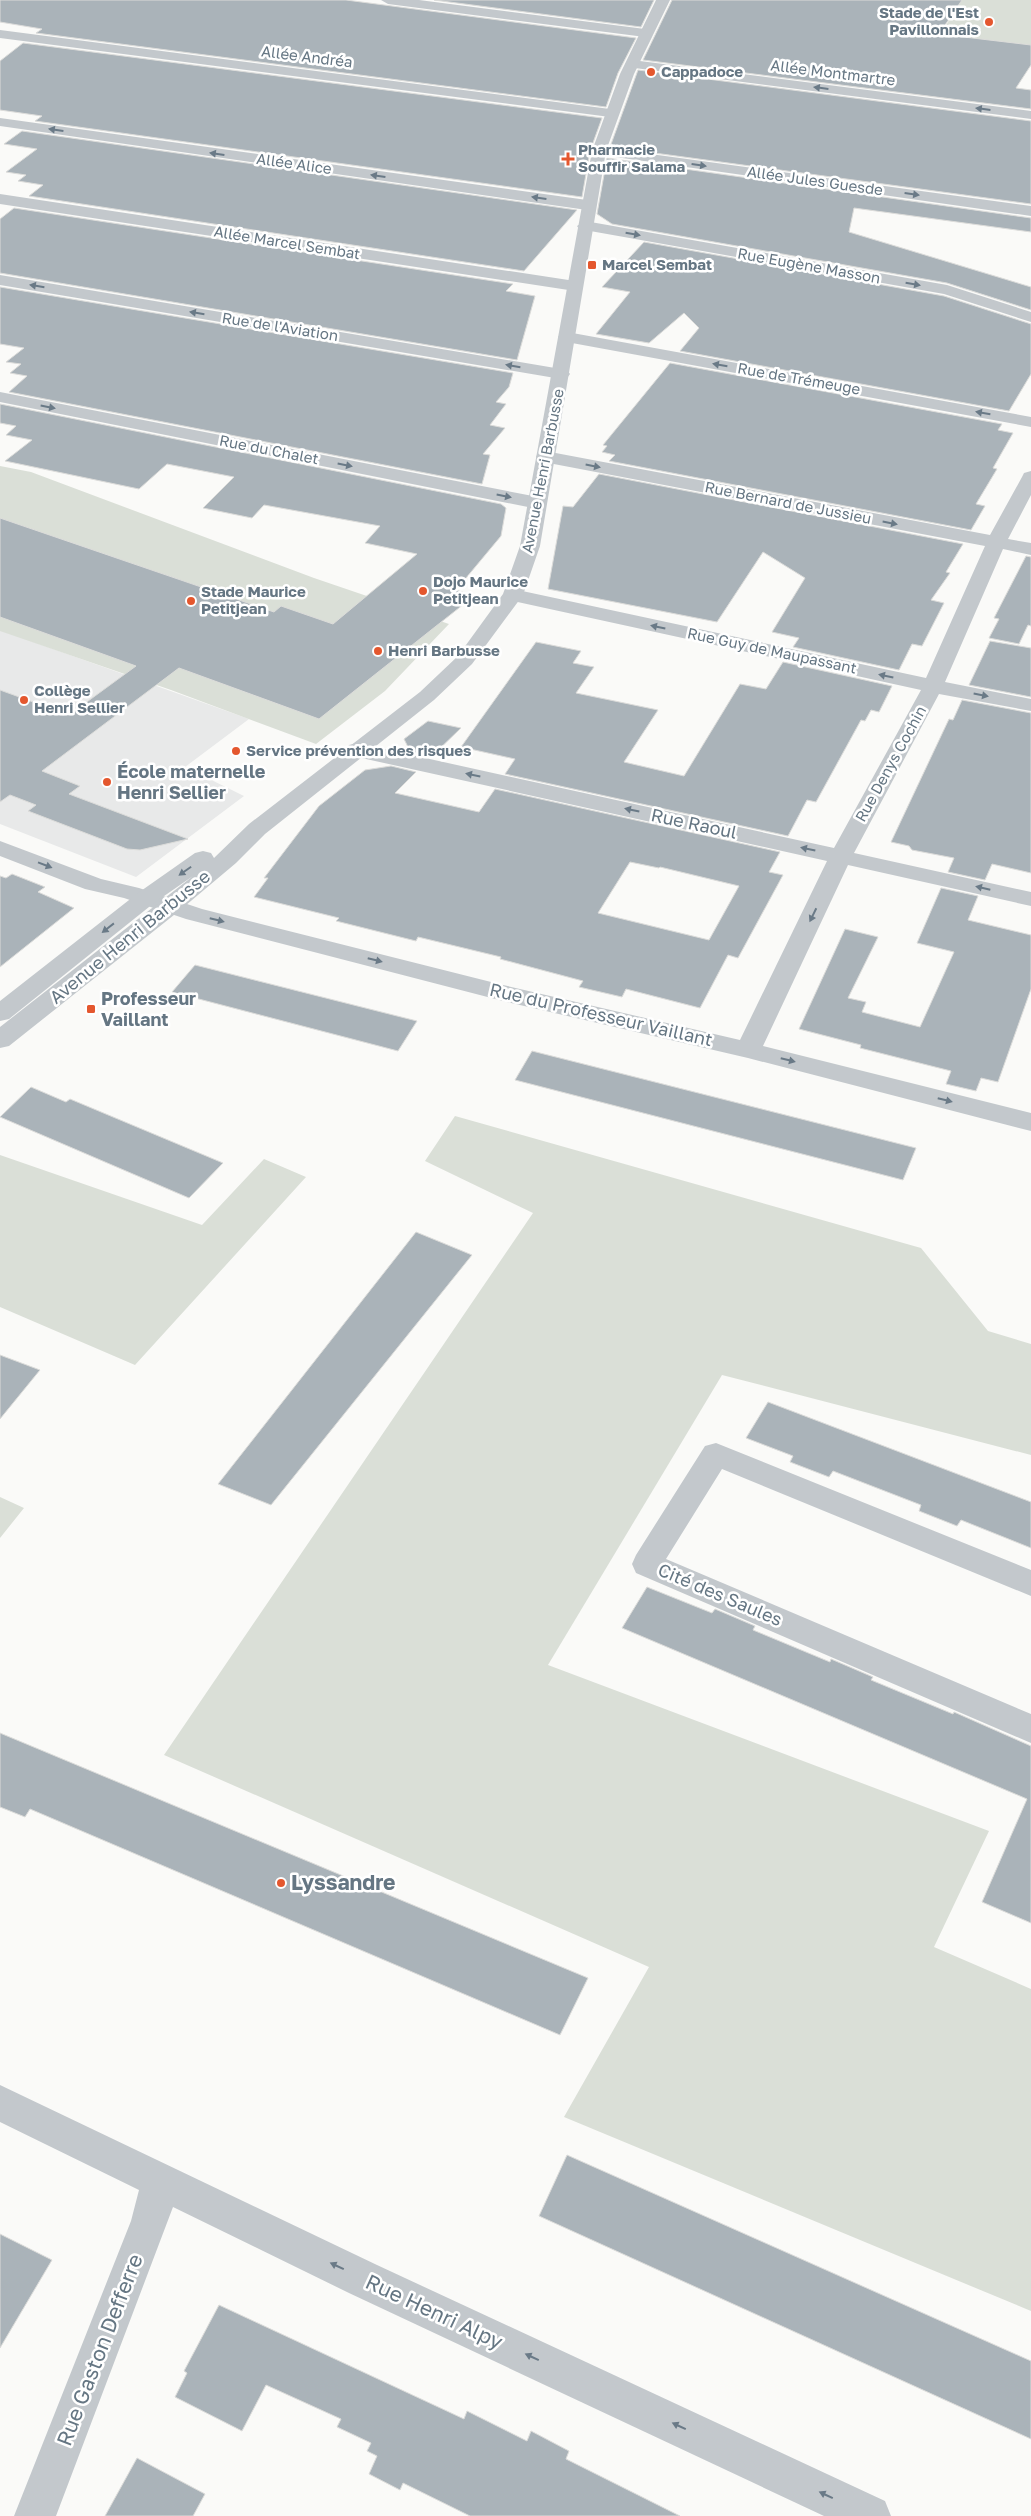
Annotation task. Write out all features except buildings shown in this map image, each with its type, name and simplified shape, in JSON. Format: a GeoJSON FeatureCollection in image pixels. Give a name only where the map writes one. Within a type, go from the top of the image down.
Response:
{"type":"FeatureCollection","features":[{"type":"Feature","properties":{"kind":"street"},"geometry":{"type":"LineString","coordinates":[[388,0],[645,32]]}},
{"type":"Feature","properties":{"kind":"street","name":"Avenue Henri Barbusse"},"geometry":{"type":"LineString","coordinates":[[0,1040],[171,906],[228,858],[257,829],[427,696],[465,660],[513,596],[530,546],[598,151],[610,114],[629,69],[645,32],[663,0]]}},
{"type":"Feature","properties":{"kind":"street","name":"Allée Andréa"},"geometry":{"type":"LineString","coordinates":[[0,34],[610,114]]}},
{"type":"Feature","properties":{"kind":"street","name":"Allée Montmartre"},"geometry":{"type":"LineString","coordinates":[[629,69],[1031,115]]}},
{"type":"Feature","properties":{"kind":"street","name":"Allée Alice"},"geometry":{"type":"LineString","coordinates":[[0,122],[588,205]]}},
{"type":"Feature","properties":{"kind":"street","name":"Allée Jules Guesde"},"geometry":{"type":"LineString","coordinates":[[598,151],[1031,211]]}},
{"type":"Feature","properties":{"kind":"street","name":"Allée Marcel Sembat"},"geometry":{"type":"LineString","coordinates":[[0,199],[575,286]]}},
{"type":"Feature","properties":{"kind":"street","name":"Rue Eugène Masson"},"geometry":{"type":"LineString","coordinates":[[584,226],[948,290],[1031,317]]}},
{"type":"Feature","properties":{"kind":"street","name":"Rue de l'Aviation"},"geometry":{"type":"LineString","coordinates":[[0,280],[561,374]]}},
{"type":"Feature","properties":{"kind":"street","name":"Rue de Trémeuge"},"geometry":{"type":"LineString","coordinates":[[567,337],[1031,422]]}},
{"type":"Feature","properties":{"kind":"street","name":"Rue du Chalet"},"geometry":{"type":"LineString","coordinates":[[0,397],[538,503]]}},
{"type":"Feature","properties":{"kind":"street","name":"Rue Bernard de Jussieu"},"geometry":{"type":"LineString","coordinates":[[545,457],[1031,550]]}},
{"type":"Feature","properties":{"kind":"street","name":"Rue Denys Cochin"},"geometry":{"type":"LineString","coordinates":[[748,1050],[841,856],[933,686],[996,543],[1031,477]]}},
{"type":"Feature","properties":{"kind":"street","name":"Rue Guy de Maupassant"},"geometry":{"type":"LineString","coordinates":[[513,596],[933,686],[1031,705]]}},
{"type":"Feature","properties":{"kind":"street","name":"Rue Raoul"},"geometry":{"type":"LineString","coordinates":[[357,750],[1031,899]]}},
{"type":"Feature","properties":{"kind":"street","name":"Avenue Henri Barbusse"},"geometry":{"type":"LineString","coordinates":[[0,1012],[146,898],[214,851],[257,829]]}},
{"type":"Feature","properties":{"kind":"street","name":"Rue du Professeur Vaillant"},"geometry":{"type":"LineString","coordinates":[[0,848],[93,884],[171,906],[494,990],[748,1050],[1031,1122]]}},
{"type":"Feature","properties":{"kind":"street","name":"Cité des Saules"},"geometry":{"type":"LineString","coordinates":[[1031,1582],[716,1454],[647,1564],[1031,1728]]}},
{"type":"Feature","properties":{"kind":"street","name":"Rue Henri Alpy"},"geometry":{"type":"LineString","coordinates":[[0,2103],[160,2182],[870,2516]]}},
{"type":"Feature","properties":{"kind":"street","name":"Rue Gaston Defferre"},"geometry":{"type":"LineString","coordinates":[[34,2516],[150,2221],[160,2182]]}},
{"type":"Feature","properties":{"kind":"shaded area","name":"Stade de l'Est Pavillonnais"},"geometry":{"type":"Polygon","coordinates":[[[961,0],[1031,0],[1031,55],[935,44],[961,0]]]}},
{"type":"Feature","properties":{"kind":"shaded area","name":"Stade Maurice Petitjean"},"geometry":{"type":"Polygon","coordinates":[[[0,466],[31,472],[314,578],[449,624],[385,691],[316,744],[171,690],[0,631],[0,466]]]}},
{"type":"Feature","properties":{"kind":"shaded area","name":"École maternelle Henri Sellier"},"geometry":{"type":"Polygon","coordinates":[[[0,630],[249,719],[185,767],[244,796],[136,877],[0,824],[0,630]]]}},
{"type":"Feature","properties":{"kind":"shaded area"},"geometry":{"type":"Polygon","coordinates":[[[455,1116],[921,1248],[988,1331],[1031,1344],[1031,1455],[722,1375],[548,1665],[989,1831],[934,1947],[1031,1989],[1031,2311],[564,2117],[649,1967],[164,1755],[533,1213],[425,1161],[455,1116]]]}},
{"type":"Feature","properties":{"kind":"shaded area"},"geometry":{"type":"Polygon","coordinates":[[[0,1155],[202,1225],[264,1159],[306,1177],[135,1365],[0,1307],[0,1155]]]}},
{"type":"Feature","properties":{"kind":"shaded area"},"geometry":{"type":"Polygon","coordinates":[[[0,1497],[24,1508],[0,1538],[0,1497]]]}},
{"type":"Feature","properties":{"kind":"place","name":"Stade de l'Est Pavillonnais"},"geometry":{"type":"Point","coordinates":[989,22]}},
{"type":"Feature","properties":{"kind":"place","name":"Cappadoce"},"geometry":{"type":"Point","coordinates":[651,72]}},
{"type":"Feature","properties":{"kind":"place","name":"Pharmacie Souffir Salama"},"geometry":{"type":"Point","coordinates":[568,159]}},
{"type":"Feature","properties":{"kind":"place","name":"Marcel Sembat"},"geometry":{"type":"Point","coordinates":[592,265]}},
{"type":"Feature","properties":{"kind":"place","name":"Dojo Maurice Petitjean"},"geometry":{"type":"Point","coordinates":[423,591]}},
{"type":"Feature","properties":{"kind":"place","name":"Stade Maurice Petitjean"},"geometry":{"type":"Point","coordinates":[191,601]}},
{"type":"Feature","properties":{"kind":"place","name":"Henri Barbusse"},"geometry":{"type":"Point","coordinates":[378,651]}},
{"type":"Feature","properties":{"kind":"place","name":"Collège Henri Sellier"},"geometry":{"type":"Point","coordinates":[24,700]}},
{"type":"Feature","properties":{"kind":"place","name":"Service prévention des risques"},"geometry":{"type":"Point","coordinates":[236,751]}},
{"type":"Feature","properties":{"kind":"place","name":"École maternelle Henri Sellier"},"geometry":{"type":"Point","coordinates":[107,782]}},
{"type":"Feature","properties":{"kind":"place","name":"Professeur Vaillant"},"geometry":{"type":"Point","coordinates":[91,1009]}},
{"type":"Feature","properties":{"kind":"place","name":"Lyssandre"},"geometry":{"type":"Point","coordinates":[281,1883]}}]}
